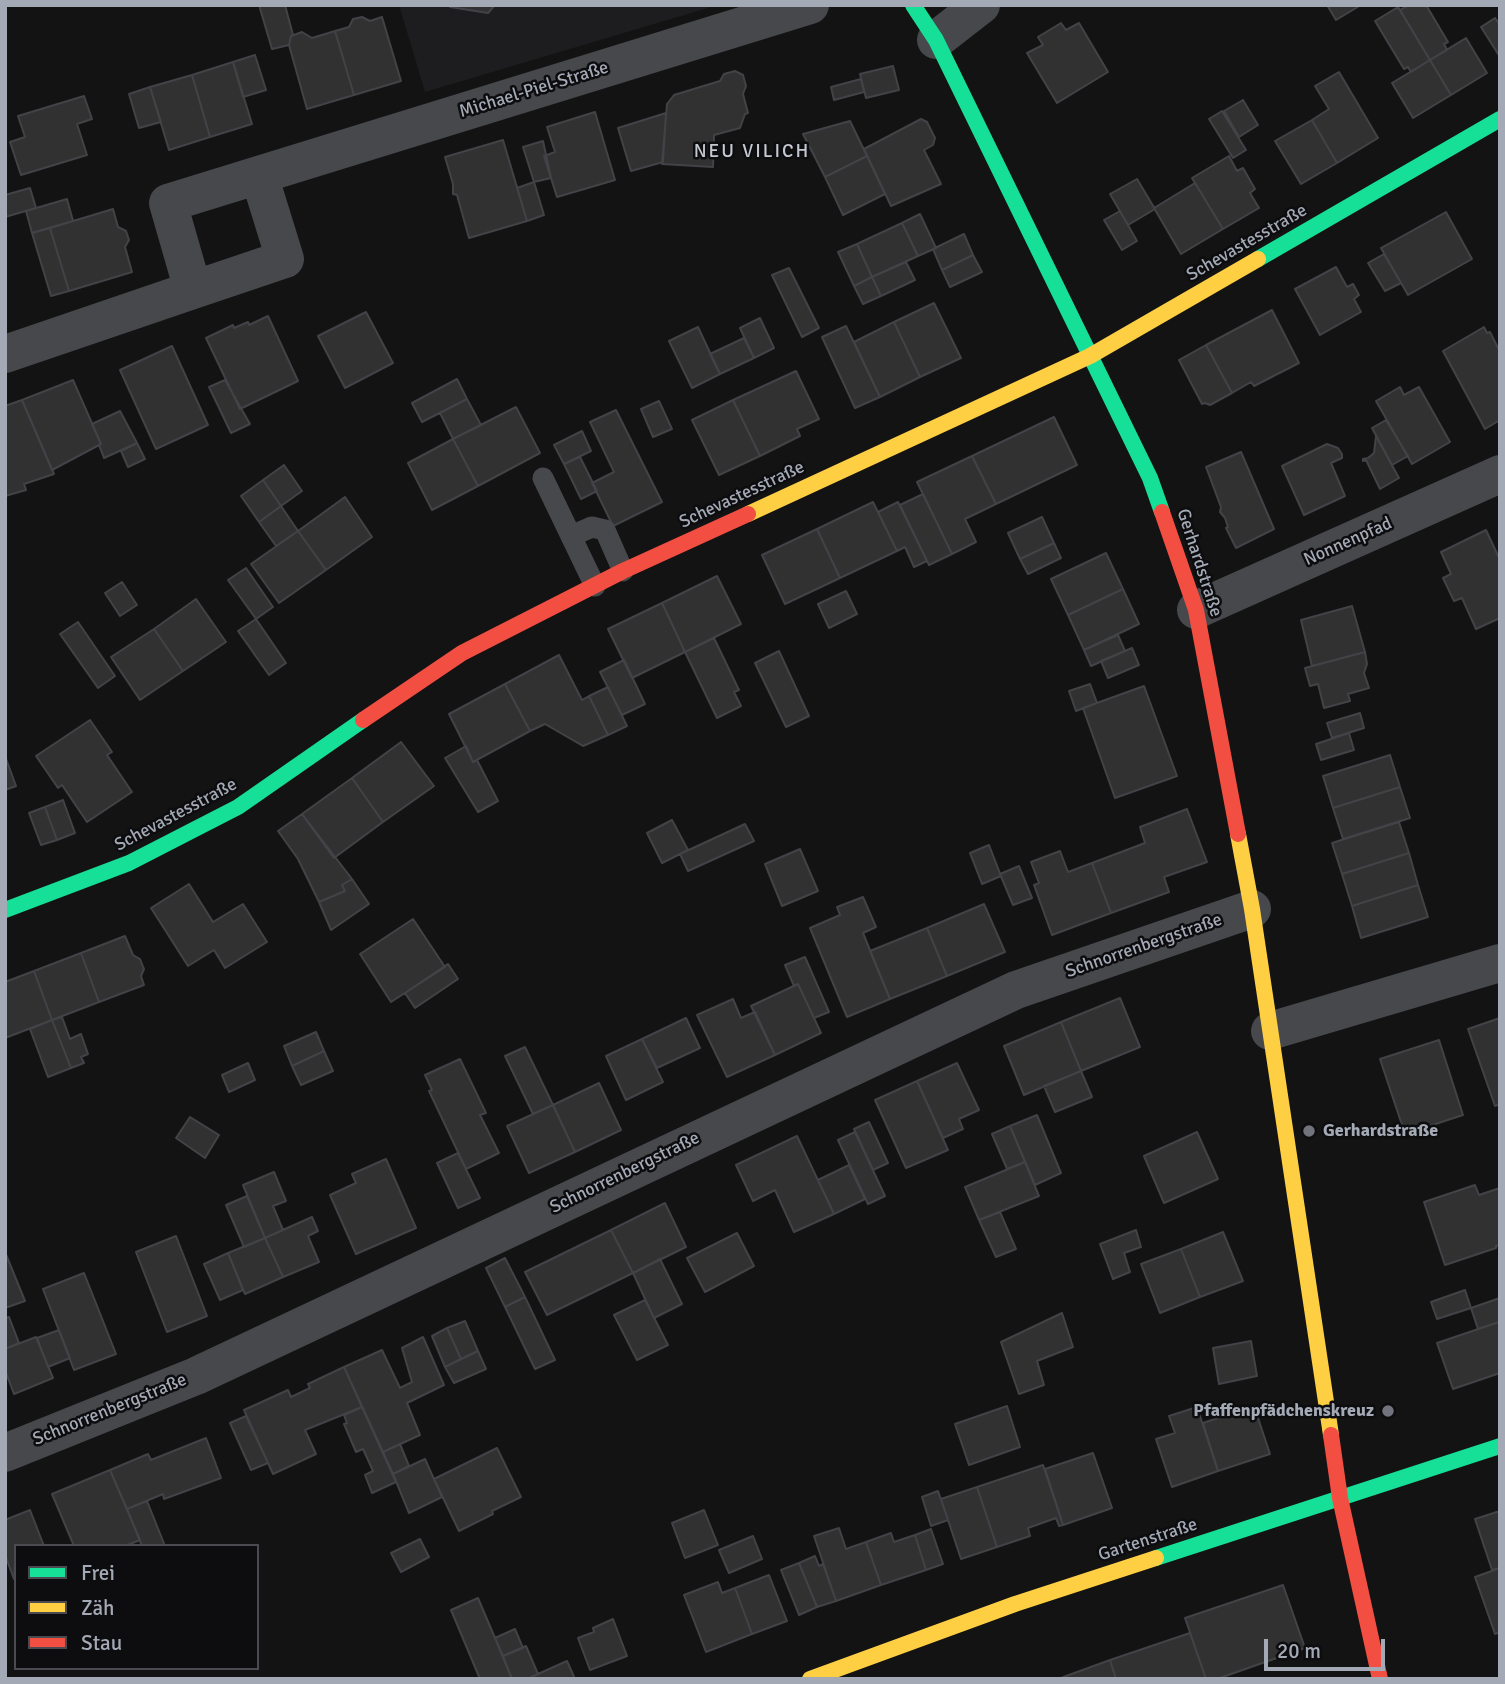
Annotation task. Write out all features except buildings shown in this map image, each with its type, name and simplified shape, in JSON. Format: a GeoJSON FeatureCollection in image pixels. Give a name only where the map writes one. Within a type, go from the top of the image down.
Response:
{"type":"FeatureCollection","features":[{"type":"Feature","properties":{"kind":"street","name":"Michael-Piel-Straße"},"geometry":{"type":"LineString","coordinates":[[193,290],[169,203],[810,5]]}},
{"type":"Feature","properties":{"kind":"street","name":"Gerhardstraße"},"geometry":{"type":"LineString","coordinates":[[913,5],[936,40],[1150,478],[1196,610],[1252,909],[1340,1498],[1380,1679]]}},
{"type":"Feature","properties":{"kind":"street"},"geometry":{"type":"LineString","coordinates":[[936,40],[981,5]]}},
{"type":"Feature","properties":{"kind":"street","name":"Schevastesstraße"},"geometry":{"type":"LineString","coordinates":[[5,910],[129,863],[238,807],[317,750],[462,653],[623,571],[1090,356],[1500,119]]}},
{"type":"Feature","properties":{"kind":"street"},"geometry":{"type":"LineString","coordinates":[[5,354],[285,259],[259,175]]}},
{"type":"Feature","properties":{"kind":"street","name":"Nonnenpfad"},"geometry":{"type":"LineString","coordinates":[[1196,610],[1500,474]]}},
{"type":"Feature","properties":{"kind":"street","name":"Schnorrenbergstraße"},"geometry":{"type":"LineString","coordinates":[[5,1453],[208,1370],[1016,990],[1252,909]]}},
{"type":"Feature","properties":{"kind":"street"},"geometry":{"type":"LineString","coordinates":[[1270,1031],[1500,963]]}},
{"type":"Feature","properties":{"kind":"street","name":"Gartenstraße"},"geometry":{"type":"LineString","coordinates":[[810,1679],[1004,1608],[1500,1446]]}},
{"type":"Feature","properties":{"kind":"lane"},"geometry":{"type":"LineString","coordinates":[[544,478],[595,586]]}},
{"type":"Feature","properties":{"kind":"lane"},"geometry":{"type":"LineString","coordinates":[[572,536],[592,527],[605,530],[623,571]]}},
{"type":"Feature","properties":{"kind":"shaded area"},"geometry":{"type":"Polygon","coordinates":[[[399,5],[718,5],[425,92],[399,5]]]}},
{"type":"Feature","properties":{"kind":"traffic: fast"},"geometry":{"type":"LineString","coordinates":[[913,5],[936,40],[1150,478],[1162,512]]}},
{"type":"Feature","properties":{"kind":"traffic: fast"},"geometry":{"type":"LineString","coordinates":[[1258,259],[1500,119]]}},
{"type":"Feature","properties":{"kind":"traffic: fast"},"geometry":{"type":"LineString","coordinates":[[5,910],[129,863],[238,807],[363,720]]}},
{"type":"Feature","properties":{"kind":"traffic: fast"},"geometry":{"type":"LineString","coordinates":[[1156,1558],[1500,1446]]}},
{"type":"Feature","properties":{"kind":"traffic: slow"},"geometry":{"type":"LineString","coordinates":[[748,514],[1090,356],[1258,259]]}},
{"type":"Feature","properties":{"kind":"traffic: slow"},"geometry":{"type":"LineString","coordinates":[[1238,834],[1252,909],[1331,1435]]}},
{"type":"Feature","properties":{"kind":"traffic: slow"},"geometry":{"type":"LineString","coordinates":[[810,1679],[1015,1604],[1156,1558]]}},
{"type":"Feature","properties":{"kind":"traffic: jam"},"geometry":{"type":"LineString","coordinates":[[1162,512],[1196,610],[1238,834]]}},
{"type":"Feature","properties":{"kind":"traffic: jam"},"geometry":{"type":"LineString","coordinates":[[363,720],[462,653],[623,571],[748,514]]}},
{"type":"Feature","properties":{"kind":"traffic: jam"},"geometry":{"type":"LineString","coordinates":[[1331,1435],[1340,1498],[1380,1679]]}},
{"type":"Feature","properties":{"kind":"place","name":"Gerhardstraße"},"geometry":{"type":"Point","coordinates":[1309,1131]}},
{"type":"Feature","properties":{"kind":"place","name":"Pfaffenpfädchenskreuz"},"geometry":{"type":"Point","coordinates":[1388,1411]}},
{"type":"Feature","properties":{"kind":"district","name":"NEU VILICH"},"geometry":{"type":"Point","coordinates":[752,152]}}]}
